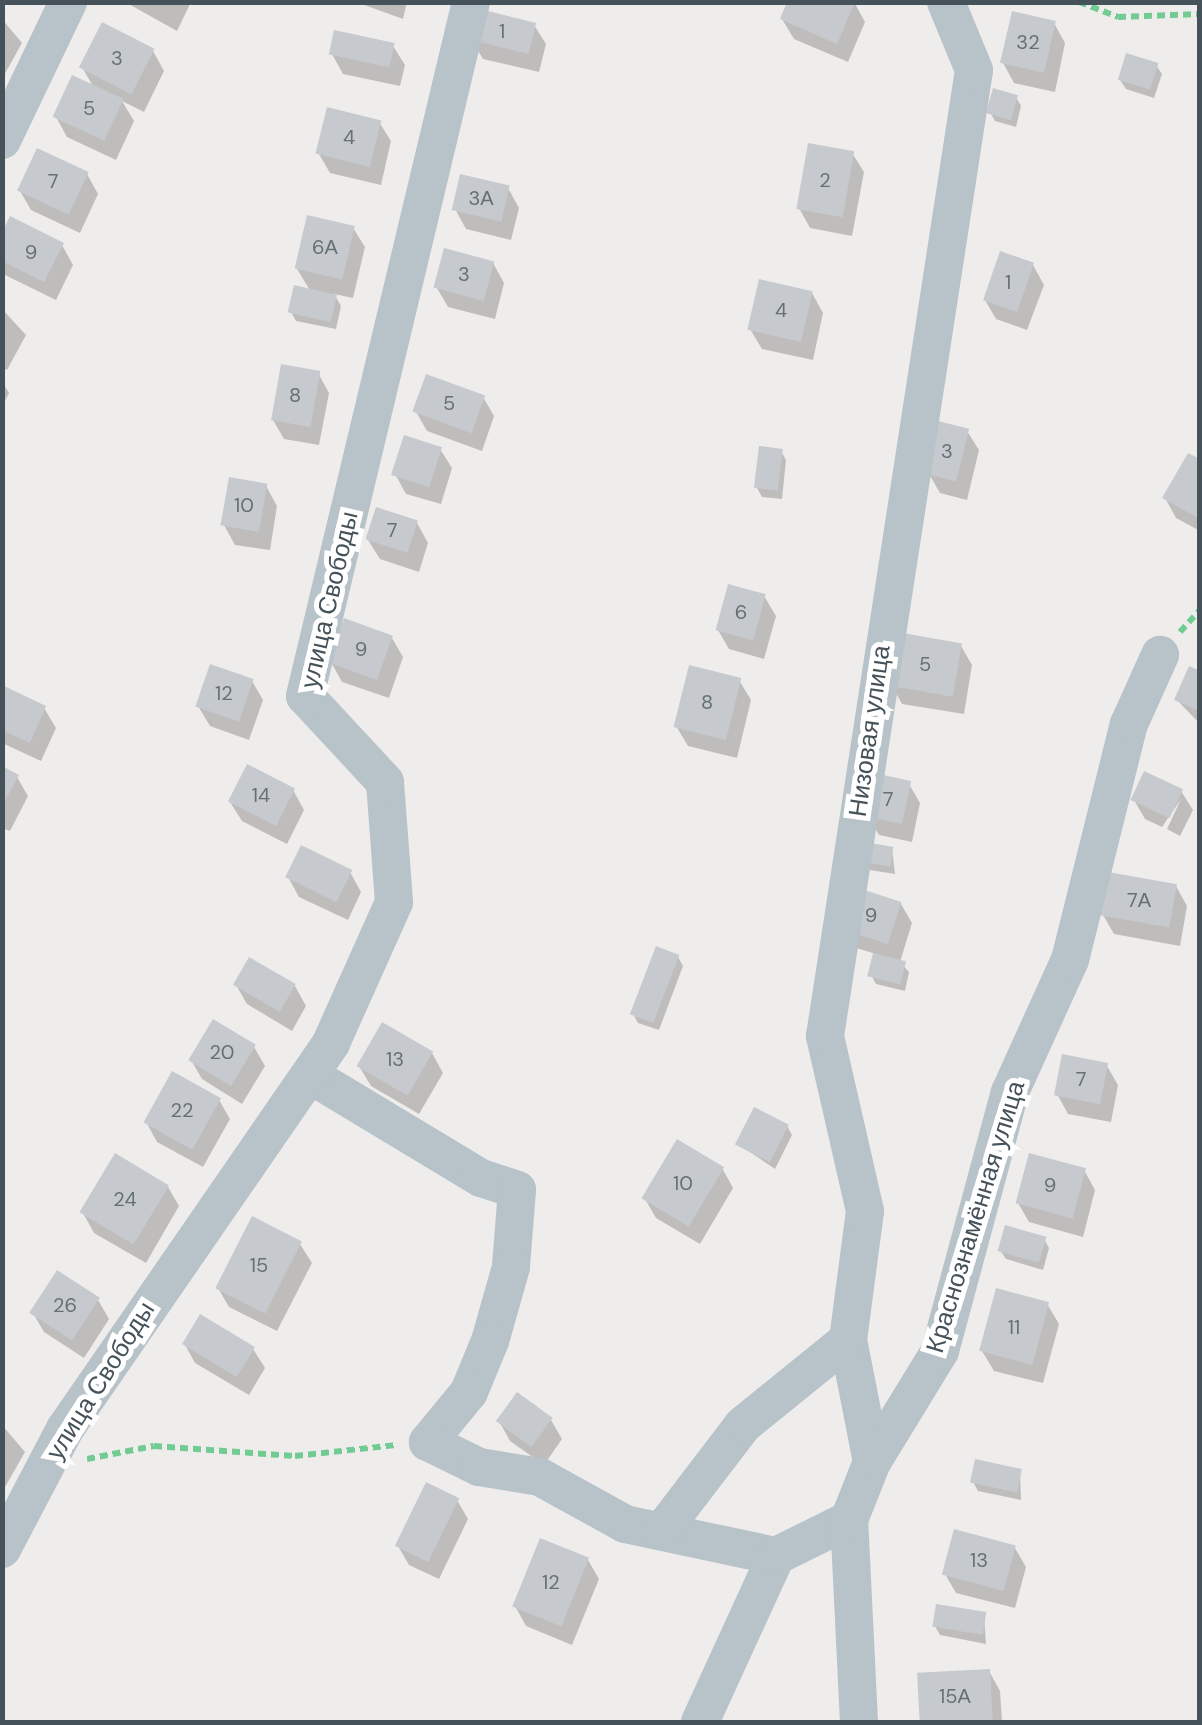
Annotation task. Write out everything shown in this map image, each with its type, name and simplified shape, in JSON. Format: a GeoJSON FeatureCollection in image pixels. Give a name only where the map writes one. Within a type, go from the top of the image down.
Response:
{"type":"FeatureCollection","features":[{"type":"Feature","properties":{"kind":"street"},"geometry":{"type":"LineString","coordinates":[[2,140],[68,2]]}},
{"type":"Feature","properties":{"kind":"street","name":"улица Свободы"},"geometry":{"type":"LineString","coordinates":[[2,1549],[87,1396],[310,1075],[394,902],[385,782],[304,696],[471,2]]}},
{"type":"Feature","properties":{"kind":"street","name":"Низовая улица"},"geometry":{"type":"LineString","coordinates":[[872,1462],[848,1340],[865,1211],[825,1036],[974,70],[946,2]]}},
{"type":"Feature","properties":{"kind":"street","name":"Краснознамённая улица"},"geometry":{"type":"LineString","coordinates":[[859,1722],[849,1520],[872,1462],[940,1351],[1010,1092],[1070,960],[1129,724],[1160,655]]}},
{"type":"Feature","properties":{"kind":"street"},"geometry":{"type":"LineString","coordinates":[[310,1075],[480,1178],[517,1190],[511,1266],[490,1340],[468,1392],[428,1442],[479,1467],[540,1476],[625,1524],[776,1556],[849,1520]]}},
{"type":"Feature","properties":{"kind":"street"},"geometry":{"type":"LineString","coordinates":[[662,1531],[743,1426],[848,1340]]}},
{"type":"Feature","properties":{"kind":"street"},"geometry":{"type":"LineString","coordinates":[[700,1722],[776,1556]]}},
{"type":"Feature","properties":{"kind":"path"},"geometry":{"type":"LineString","coordinates":[[1079,2],[1118,17],[1200,14]]}},
{"type":"Feature","properties":{"kind":"path"},"geometry":{"type":"LineString","coordinates":[[46,1467],[154,1446],[296,1456],[428,1442]]}},
{"type":"Feature","properties":{"kind":"building"},"geometry":{"type":"Polygon","coordinates":[[[787,2],[855,2],[837,44],[780,19],[787,2]]]}},
{"type":"Feature","properties":{"kind":"building"},"geometry":{"type":"Polygon","coordinates":[[[476,8],[536,23],[528,54],[468,39],[476,8]]]}},
{"type":"Feature","properties":{"kind":"building"},"geometry":{"type":"Polygon","coordinates":[[[1012,11],[1056,21],[1044,73],[1000,63],[1012,11]]]}},
{"type":"Feature","properties":{"kind":"building"},"geometry":{"type":"Polygon","coordinates":[[[102,22],[155,49],[131,94],[79,67],[102,22]]]}},
{"type":"Feature","properties":{"kind":"building"},"geometry":{"type":"Polygon","coordinates":[[[334,30],[395,43],[389,67],[329,54],[334,30]]]}},
{"type":"Feature","properties":{"kind":"building"},"geometry":{"type":"Polygon","coordinates":[[[1126,53],[1159,63],[1150,90],[1118,80],[1126,53]]]}},
{"type":"Feature","properties":{"kind":"building"},"geometry":{"type":"Polygon","coordinates":[[[72,75],[124,99],[104,141],[53,117],[72,75]]]}},
{"type":"Feature","properties":{"kind":"building"},"geometry":{"type":"Polygon","coordinates":[[[993,88],[1018,95],[1011,120],[986,113],[993,88]]]}},
{"type":"Feature","properties":{"kind":"building"},"geometry":{"type":"Polygon","coordinates":[[[327,107],[381,121],[370,167],[315,154],[327,107]]]}},
{"type":"Feature","properties":{"kind":"building"},"geometry":{"type":"Polygon","coordinates":[[[808,143],[854,151],[843,217],[796,209],[808,143]]]}},
{"type":"Feature","properties":{"kind":"building"},"geometry":{"type":"Polygon","coordinates":[[[37,148],[89,172],[69,215],[17,191],[37,148]]]}},
{"type":"Feature","properties":{"kind":"building"},"geometry":{"type":"Polygon","coordinates":[[[460,174],[510,185],[501,222],[452,210],[460,174]]]}},
{"type":"Feature","properties":{"kind":"building"},"geometry":{"type":"Polygon","coordinates":[[[307,215],[355,226],[342,280],[295,269],[307,215]]]}},
{"type":"Feature","properties":{"kind":"building"},"geometry":{"type":"Polygon","coordinates":[[[10,216],[64,243],[44,282],[2,261],[2,232],[10,216]]]}},
{"type":"Feature","properties":{"kind":"building"},"geometry":{"type":"Polygon","coordinates":[[[444,248],[494,261],[484,301],[433,288],[444,248]]]}},
{"type":"Feature","properties":{"kind":"building"},"geometry":{"type":"Polygon","coordinates":[[[1000,251],[1034,263],[1017,312],[983,300],[1000,251]]]}},
{"type":"Feature","properties":{"kind":"building"},"geometry":{"type":"Polygon","coordinates":[[[759,279],[813,291],[801,342],[747,330],[759,279]]]}},
{"type":"Feature","properties":{"kind":"building"},"geometry":{"type":"Polygon","coordinates":[[[294,285],[337,295],[331,322],[288,312],[294,285]]]}},
{"type":"Feature","properties":{"kind":"building"},"geometry":{"type":"Polygon","coordinates":[[[281,364],[320,371],[310,427],[271,420],[281,364]]]}},
{"type":"Feature","properties":{"kind":"building"},"geometry":{"type":"Polygon","coordinates":[[[426,374],[485,396],[472,433],[412,412],[426,374]]]}},
{"type":"Feature","properties":{"kind":"building"},"geometry":{"type":"Polygon","coordinates":[[[938,421],[969,429],[956,481],[925,473],[938,421]]]}},
{"type":"Feature","properties":{"kind":"building"},"geometry":{"type":"Polygon","coordinates":[[[404,435],[442,447],[429,487],[391,475],[404,435]]]}},
{"type":"Feature","properties":{"kind":"building"},"geometry":{"type":"Polygon","coordinates":[[[759,446],[783,449],[778,491],[754,488],[759,446]]]}},
{"type":"Feature","properties":{"kind":"building"},"geometry":{"type":"Polygon","coordinates":[[[1188,453],[1200,459],[1200,519],[1162,498],[1188,453]]]}},
{"type":"Feature","properties":{"kind":"building"},"geometry":{"type":"Polygon","coordinates":[[[229,477],[267,484],[259,532],[220,525],[229,477]]]}},
{"type":"Feature","properties":{"kind":"building"},"geometry":{"type":"Polygon","coordinates":[[[376,507],[418,521],[407,553],[365,539],[376,507]]]}},
{"type":"Feature","properties":{"kind":"building"},"geometry":{"type":"Polygon","coordinates":[[[728,584],[766,594],[753,640],[716,630],[728,584]]]}},
{"type":"Feature","properties":{"kind":"building"},"geometry":{"type":"Polygon","coordinates":[[[344,618],[393,636],[377,680],[328,662],[344,618]]]}},
{"type":"Feature","properties":{"kind":"building"},"geometry":{"type":"Polygon","coordinates":[[[897,632],[962,643],[953,697],[888,685],[897,632]]]}},
{"type":"Feature","properties":{"kind":"building"},"geometry":{"type":"Polygon","coordinates":[[[210,664],[253,679],[239,722],[195,707],[210,664]]]}},
{"type":"Feature","properties":{"kind":"building"},"geometry":{"type":"Polygon","coordinates":[[[689,665],[741,678],[726,740],[674,727],[689,665]]]}},
{"type":"Feature","properties":{"kind":"building"},"geometry":{"type":"Polygon","coordinates":[[[1189,666],[1200,671],[1200,711],[1174,700],[1189,666]]]}},
{"type":"Feature","properties":{"kind":"building"},"geometry":{"type":"Polygon","coordinates":[[[4,686],[46,706],[30,743],[2,730],[4,686]]]}},
{"type":"Feature","properties":{"kind":"building"},"geometry":{"type":"Polygon","coordinates":[[[247,764],[295,789],[276,826],[228,801],[247,764]]]}},
{"type":"Feature","properties":{"kind":"building"},"geometry":{"type":"Polygon","coordinates":[[[2,766],[19,775],[2,806],[2,766]]]}},
{"type":"Feature","properties":{"kind":"building"},"geometry":{"type":"Polygon","coordinates":[[[1144,771],[1183,789],[1169,818],[1130,800],[1144,771]]]}},
{"type":"Feature","properties":{"kind":"building"},"geometry":{"type":"Polygon","coordinates":[[[874,773],[911,781],[902,824],[865,816],[874,773]]]}},
{"type":"Feature","properties":{"kind":"building"},"geometry":{"type":"Polygon","coordinates":[[[865,842],[894,847],[890,867],[862,862],[865,842]]]}},
{"type":"Feature","properties":{"kind":"building"},"geometry":{"type":"Polygon","coordinates":[[[301,845],[352,870],[336,902],[285,877],[301,845]]]}},
{"type":"Feature","properties":{"kind":"building"},"geometry":{"type":"Polygon","coordinates":[[[1108,872],[1177,884],[1169,927],[1100,915],[1108,872]]]}},
{"type":"Feature","properties":{"kind":"building"},"geometry":{"type":"Polygon","coordinates":[[[852,886],[901,902],[888,944],[838,928],[852,886]]]}},
{"type":"Feature","properties":{"kind":"building"},"geometry":{"type":"Polygon","coordinates":[[[656,946],[679,955],[653,1023],[630,1014],[656,946]]]}},
{"type":"Feature","properties":{"kind":"building"},"geometry":{"type":"Polygon","coordinates":[[[873,953],[906,961],[900,985],[867,976],[873,953]]]}},
{"type":"Feature","properties":{"kind":"building"},"geometry":{"type":"Polygon","coordinates":[[[249,957],[296,984],[280,1012],[233,985],[249,957]]]}},
{"type":"Feature","properties":{"kind":"building"},"geometry":{"type":"Polygon","coordinates":[[[213,1019],[256,1045],[231,1086],[188,1060],[213,1019]]]}},
{"type":"Feature","properties":{"kind":"building"},"geometry":{"type":"Polygon","coordinates":[[[382,1022],[433,1052],[408,1096],[357,1066],[382,1022]]]}},
{"type":"Feature","properties":{"kind":"building"},"geometry":{"type":"Polygon","coordinates":[[[1062,1054],[1108,1063],[1100,1104],[1054,1095],[1062,1054]]]}},
{"type":"Feature","properties":{"kind":"building"},"geometry":{"type":"Polygon","coordinates":[[[172,1071],[221,1098],[192,1150],[143,1123],[172,1071]]]}},
{"type":"Feature","properties":{"kind":"building"},"geometry":{"type":"Polygon","coordinates":[[[754,1107],[789,1125],[770,1162],[735,1144],[754,1107]]]}},
{"type":"Feature","properties":{"kind":"building"},"geometry":{"type":"Polygon","coordinates":[[[677,1139],[724,1167],[689,1226],[641,1198],[677,1139]]]}},
{"type":"Feature","properties":{"kind":"building"},"geometry":{"type":"Polygon","coordinates":[[[115,1153],[169,1185],[133,1245],[79,1212],[115,1153]]]}},
{"type":"Feature","properties":{"kind":"building"},"geometry":{"type":"Polygon","coordinates":[[[1029,1153],[1086,1168],[1073,1218],[1016,1203],[1029,1153]]]}},
{"type":"Feature","properties":{"kind":"building"},"geometry":{"type":"Polygon","coordinates":[[[252,1216],[302,1241],[265,1314],[215,1288],[252,1216]]]}},
{"type":"Feature","properties":{"kind":"building"},"geometry":{"type":"Polygon","coordinates":[[[1005,1225],[1046,1237],[1039,1263],[998,1251],[1005,1225]]]}},
{"type":"Feature","properties":{"kind":"building"},"geometry":{"type":"Polygon","coordinates":[[[57,1270],[100,1298],[72,1341],[29,1313],[57,1270]]]}},
{"type":"Feature","properties":{"kind":"building"},"geometry":{"type":"Polygon","coordinates":[[[996,1288],[1049,1302],[1032,1365],[979,1351],[996,1288]]]}},
{"type":"Feature","properties":{"kind":"building"},"geometry":{"type":"Polygon","coordinates":[[[200,1314],[255,1347],[237,1377],[182,1344],[200,1314]]]}},
{"type":"Feature","properties":{"kind":"building"},"geometry":{"type":"Polygon","coordinates":[[[517,1392],[553,1418],[531,1447],[496,1421],[517,1392]]]}},
{"type":"Feature","properties":{"kind":"building"},"geometry":{"type":"Polygon","coordinates":[[[975,1459],[1022,1469],[1017,1492],[970,1482],[975,1459]]]}},
{"type":"Feature","properties":{"kind":"building"},"geometry":{"type":"Polygon","coordinates":[[[426,1482],[459,1498],[428,1562],[395,1546],[426,1482]]]}},
{"type":"Feature","properties":{"kind":"building"},"geometry":{"type":"Polygon","coordinates":[[[954,1529],[1016,1546],[1004,1591],[942,1574],[954,1529]]]}},
{"type":"Feature","properties":{"kind":"building"},"geometry":{"type":"Polygon","coordinates":[[[540,1538],[589,1558],[561,1626],[512,1607],[540,1538]]]}},
{"type":"Feature","properties":{"kind":"building"},"geometry":{"type":"Polygon","coordinates":[[[936,1604],[986,1612],[983,1635],[932,1627],[936,1604]]]}},
{"type":"Feature","properties":{"kind":"building"},"geometry":{"type":"Polygon","coordinates":[[[990,1669],[993,1721],[920,1722],[917,1673],[990,1669]]]}}]}
